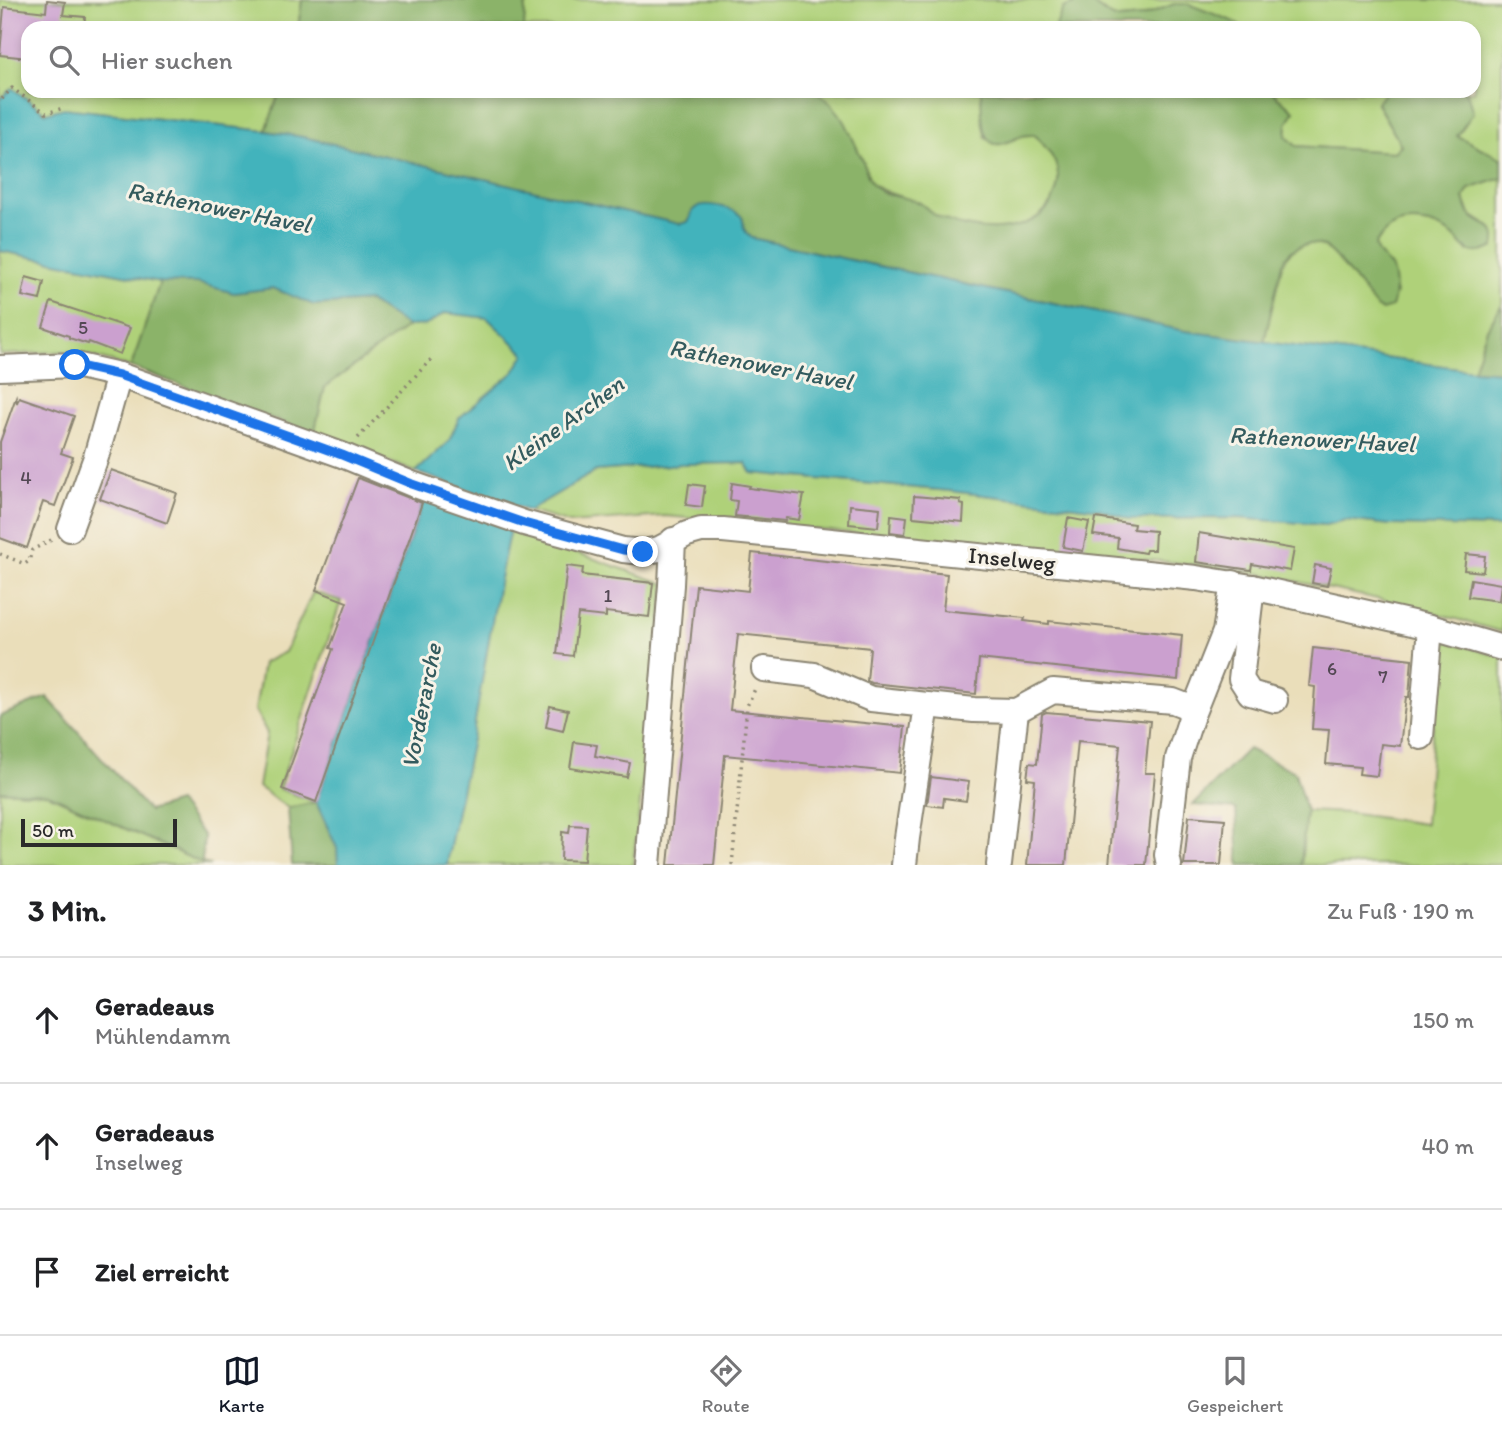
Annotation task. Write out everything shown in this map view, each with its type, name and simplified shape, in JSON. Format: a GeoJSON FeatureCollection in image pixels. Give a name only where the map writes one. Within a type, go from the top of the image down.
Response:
{"type":"FeatureCollection","features":[{"type":"Feature","properties":{"kind":"street","name":"Inselweg"},"geometry":{"type":"LineString","coordinates":[[0,369],[75,365],[119,375],[524,523],[623,550],[643,552],[659,549],[687,534],[701,530],[723,530],[1196,578],[1242,585],[1430,627],[1502,648]]}},
{"type":"Feature","properties":{"kind":"street"},"geometry":{"type":"LineString","coordinates":[[70,529],[96,457],[119,375]]}},
{"type":"Feature","properties":{"kind":"street"},"geometry":{"type":"LineString","coordinates":[[648,865],[673,540]]}},
{"type":"Feature","properties":{"kind":"street"},"geometry":{"type":"LineString","coordinates":[[1242,585],[1241,679],[1250,693],[1275,700]]}},
{"type":"Feature","properties":{"kind":"street"},"geometry":{"type":"LineString","coordinates":[[1169,865],[1167,855],[1178,758],[1242,585]]}},
{"type":"Feature","properties":{"kind":"street"},"geometry":{"type":"LineString","coordinates":[[1421,737],[1430,627]]}},
{"type":"Feature","properties":{"kind":"street"},"geometry":{"type":"LineString","coordinates":[[764,669],[814,675],[871,699],[974,710],[1016,711],[1053,691],[1173,701],[1186,706],[1192,715]]}},
{"type":"Feature","properties":{"kind":"street"},"geometry":{"type":"LineString","coordinates":[[904,865],[927,705]]}},
{"type":"Feature","properties":{"kind":"street"},"geometry":{"type":"LineString","coordinates":[[999,865],[1016,711]]}},
{"type":"Feature","properties":{"kind":"path"},"geometry":{"type":"LineString","coordinates":[[2,99],[12,88],[21,95]]}},
{"type":"Feature","properties":{"kind":"path"},"geometry":{"type":"LineString","coordinates":[[26,98],[46,113],[64,108]]}},
{"type":"Feature","properties":{"kind":"path"},"geometry":{"type":"LineString","coordinates":[[342,455],[434,356]]}},
{"type":"Feature","properties":{"kind":"path"},"geometry":{"type":"LineString","coordinates":[[0,554],[25,564],[29,561],[32,550],[70,529]]}},
{"type":"Feature","properties":{"kind":"path"},"geometry":{"type":"LineString","coordinates":[[732,865],[747,706],[764,669]]}},
{"type":"Feature","properties":{"kind":"green space"},"geometry":{"type":"Polygon","coordinates":[[[0,0],[302,0],[299,21],[21,21],[21,95],[12,88],[0,99],[0,0]]]}},
{"type":"Feature","properties":{"kind":"green space"},"geometry":{"type":"Polygon","coordinates":[[[302,0],[529,0],[525,8],[524,21],[299,21],[302,0]]]}},
{"type":"Feature","properties":{"kind":"green space"},"geometry":{"type":"Polygon","coordinates":[[[529,0],[1502,0],[1502,159],[1457,136],[1466,98],[1481,98],[1481,21],[1232,21],[1174,4],[1141,17],[1119,19],[1103,10],[1066,21],[524,21],[525,8],[529,0]]]}},
{"type":"Feature","properties":{"kind":"green space"},"geometry":{"type":"Polygon","coordinates":[[[1080,1],[1093,4],[1119,19],[1141,17],[1174,4],[1188,4],[1232,21],[1058,21],[1063,8],[1080,1]]]}},
{"type":"Feature","properties":{"kind":"green space"},"geometry":{"type":"Polygon","coordinates":[[[26,98],[278,98],[266,131],[64,108],[46,113],[26,98]]]}},
{"type":"Feature","properties":{"kind":"green space"},"geometry":{"type":"Polygon","coordinates":[[[278,98],[825,98],[845,122],[869,178],[878,189],[886,194],[918,202],[935,215],[949,221],[982,229],[1000,229],[1032,220],[1045,211],[1057,188],[1058,171],[1052,156],[1035,135],[1022,136],[1004,143],[996,144],[990,141],[983,126],[981,98],[1279,98],[1294,111],[1287,124],[1286,136],[1296,146],[1394,152],[1401,145],[1377,103],[1381,98],[1468,98],[1473,113],[1457,136],[1502,159],[1502,178],[1469,189],[1464,198],[1470,214],[1492,229],[1494,247],[1481,252],[1471,251],[1445,230],[1418,222],[1400,223],[1382,235],[1375,245],[1393,271],[1395,287],[1392,307],[1382,310],[1377,308],[1323,246],[1310,244],[1294,250],[1282,264],[1264,342],[1185,331],[752,238],[744,230],[743,219],[692,211],[688,221],[679,224],[303,137],[266,131],[278,98]]]}},
{"type":"Feature","properties":{"kind":"green space"},"geometry":{"type":"Polygon","coordinates":[[[825,98],[982,98],[985,137],[991,142],[1000,144],[1023,135],[1035,135],[1051,154],[1056,162],[1058,175],[1055,194],[1039,216],[1019,227],[983,229],[946,220],[918,203],[871,183],[825,98]]]}},
{"type":"Feature","properties":{"kind":"green space"},"geometry":{"type":"Polygon","coordinates":[[[1279,98],[1381,98],[1377,104],[1401,145],[1394,152],[1296,146],[1286,136],[1287,124],[1294,111],[1279,98]]]}},
{"type":"Feature","properties":{"kind":"green space"},"geometry":{"type":"Polygon","coordinates":[[[1502,178],[1502,305],[1487,329],[1473,370],[1264,342],[1282,264],[1293,250],[1310,244],[1322,246],[1396,294],[1391,266],[1377,254],[1375,245],[1382,235],[1400,223],[1418,222],[1445,230],[1468,251],[1493,229],[1470,214],[1464,198],[1469,189],[1502,178]]]}},
{"type":"Feature","properties":{"kind":"green space"},"geometry":{"type":"Polygon","coordinates":[[[0,251],[160,282],[131,367],[72,351],[0,355],[0,251]]]}},
{"type":"Feature","properties":{"kind":"green space"},"geometry":{"type":"Polygon","coordinates":[[[160,282],[198,283],[234,293],[273,288],[314,305],[368,301],[408,326],[325,387],[314,434],[131,367],[160,282]]]}},
{"type":"Feature","properties":{"kind":"green space"},"geometry":{"type":"Polygon","coordinates":[[[1501,306],[1502,372],[1473,370],[1487,329],[1501,306]]]}},
{"type":"Feature","properties":{"kind":"green space"},"geometry":{"type":"Polygon","coordinates":[[[445,313],[487,317],[525,354],[514,372],[459,418],[449,441],[416,472],[314,434],[325,387],[408,326],[426,325],[445,313]]]}},
{"type":"Feature","properties":{"kind":"green space"},"geometry":{"type":"Polygon","coordinates":[[[746,463],[752,473],[950,491],[1100,509],[1129,519],[1237,518],[1325,525],[1345,520],[1391,525],[1502,527],[1502,632],[1410,606],[1262,574],[1172,562],[665,516],[570,523],[528,511],[596,471],[681,464],[746,463]]]}},
{"type":"Feature","properties":{"kind":"green space"},"geometry":{"type":"Polygon","coordinates":[[[510,529],[665,584],[633,865],[447,865],[510,529]]]}},
{"type":"Feature","properties":{"kind":"green space"},"geometry":{"type":"Polygon","coordinates":[[[313,592],[341,601],[279,789],[316,802],[288,808],[258,787],[267,733],[255,710],[263,663],[285,652],[313,592]]]}},
{"type":"Feature","properties":{"kind":"green space"},"geometry":{"type":"Polygon","coordinates":[[[1440,639],[1502,657],[1502,865],[1301,865],[1306,811],[1348,813],[1425,824],[1440,639]]]}},
{"type":"Feature","properties":{"kind":"green space"},"geometry":{"type":"Polygon","coordinates":[[[47,697],[149,811],[178,802],[204,836],[202,863],[48,794],[0,791],[0,716],[47,697]]]}},
{"type":"Feature","properties":{"kind":"green space"},"geometry":{"type":"Polygon","coordinates":[[[1248,749],[1295,772],[1306,811],[1301,865],[1239,865],[1236,809],[1193,805],[1248,749]]]}},
{"type":"Feature","properties":{"kind":"green space"},"geometry":{"type":"Polygon","coordinates":[[[0,791],[48,794],[211,865],[0,865],[0,791]]]}},
{"type":"Feature","properties":{"kind":"green space"},"geometry":{"type":"Polygon","coordinates":[[[316,802],[337,848],[338,865],[292,865],[288,808],[316,802]]]}},
{"type":"Feature","properties":{"kind":"water"},"geometry":{"type":"Polygon","coordinates":[[[12,88],[21,95],[21,98],[26,98],[46,113],[64,108],[303,137],[679,224],[688,222],[694,209],[701,205],[719,206],[740,215],[745,231],[752,238],[1185,331],[1502,372],[1502,527],[1391,525],[1345,520],[1325,525],[1237,518],[1129,519],[1100,509],[950,491],[752,473],[746,463],[681,464],[596,471],[528,511],[416,472],[449,441],[459,418],[514,372],[525,354],[487,318],[445,313],[426,325],[408,326],[368,301],[314,305],[273,288],[234,293],[198,283],[160,282],[0,251],[0,99],[12,88]]]}},
{"type":"Feature","properties":{"kind":"water","name":"Vorderarche"},"geometry":{"type":"Polygon","coordinates":[[[424,499],[510,529],[447,865],[338,865],[337,848],[316,802],[424,499]]]}},
{"type":"Feature","properties":{"kind":"building"},"geometry":{"type":"Polygon","coordinates":[[[47,0],[65,2],[63,15],[85,17],[85,21],[21,21],[21,57],[0,55],[4,7],[46,12],[47,0]]]}},
{"type":"Feature","properties":{"kind":"building"},"geometry":{"type":"Polygon","coordinates":[[[26,277],[44,282],[40,300],[22,296],[26,277]]]}},
{"type":"Feature","properties":{"kind":"building"},"geometry":{"type":"Polygon","coordinates":[[[51,302],[130,328],[120,354],[43,327],[51,302]]]}},
{"type":"Feature","properties":{"kind":"building"},"geometry":{"type":"Polygon","coordinates":[[[16,397],[17,403],[19,397],[74,416],[61,453],[73,457],[55,506],[43,502],[27,548],[0,538],[0,442],[16,397]]]}},
{"type":"Feature","properties":{"kind":"building"},"geometry":{"type":"Polygon","coordinates":[[[111,470],[177,493],[167,523],[100,499],[111,470]]]}},
{"type":"Feature","properties":{"kind":"building"},"geometry":{"type":"Polygon","coordinates":[[[358,478],[422,503],[316,802],[282,789],[333,649],[330,648],[347,602],[316,590],[358,478]]]}},
{"type":"Feature","properties":{"kind":"building"},"geometry":{"type":"Polygon","coordinates":[[[732,483],[750,486],[749,488],[804,495],[799,520],[735,516],[737,501],[730,500],[732,483]]]}},
{"type":"Feature","properties":{"kind":"building"},"geometry":{"type":"Polygon","coordinates":[[[689,484],[705,486],[702,507],[686,505],[689,484]]]}},
{"type":"Feature","properties":{"kind":"building"},"geometry":{"type":"Polygon","coordinates":[[[914,496],[961,500],[960,504],[964,505],[963,522],[913,517],[914,496]]]}},
{"type":"Feature","properties":{"kind":"building"},"geometry":{"type":"Polygon","coordinates":[[[850,505],[880,508],[878,527],[849,524],[850,505]]]}},
{"type":"Feature","properties":{"kind":"building"},"geometry":{"type":"Polygon","coordinates":[[[891,515],[907,517],[905,534],[890,532],[891,515]]]}},
{"type":"Feature","properties":{"kind":"building"},"geometry":{"type":"Polygon","coordinates":[[[1068,518],[1089,522],[1083,551],[1063,547],[1068,518]]]}},
{"type":"Feature","properties":{"kind":"building"},"geometry":{"type":"Polygon","coordinates":[[[1096,518],[1134,524],[1133,529],[1155,531],[1154,550],[1146,550],[1145,553],[1117,548],[1118,538],[1093,535],[1096,518]]]}},
{"type":"Feature","properties":{"kind":"building"},"geometry":{"type":"Polygon","coordinates":[[[1199,533],[1294,549],[1290,571],[1252,564],[1251,570],[1196,562],[1199,533]]]}},
{"type":"Feature","properties":{"kind":"building"},"geometry":{"type":"Polygon","coordinates":[[[752,553],[947,574],[943,610],[1025,618],[1024,621],[1049,624],[1049,621],[1182,635],[1178,680],[979,659],[976,694],[867,681],[870,648],[738,634],[730,710],[905,727],[900,773],[725,755],[714,865],[668,865],[696,585],[748,591],[752,553]]]}},
{"type":"Feature","properties":{"kind":"building"},"geometry":{"type":"Polygon","coordinates":[[[1466,554],[1485,556],[1483,572],[1464,570],[1466,554]]]}},
{"type":"Feature","properties":{"kind":"building"},"geometry":{"type":"Polygon","coordinates":[[[1315,565],[1331,568],[1327,586],[1312,583],[1315,565]]]}},
{"type":"Feature","properties":{"kind":"building"},"geometry":{"type":"Polygon","coordinates":[[[567,566],[583,568],[582,575],[653,583],[649,617],[606,612],[606,617],[578,614],[573,656],[557,654],[567,566]]]}},
{"type":"Feature","properties":{"kind":"building"},"geometry":{"type":"Polygon","coordinates":[[[1471,579],[1501,584],[1499,601],[1468,597],[1471,579]]]}},
{"type":"Feature","properties":{"kind":"building"},"geometry":{"type":"Polygon","coordinates":[[[1313,648],[1412,659],[1409,697],[1406,697],[1400,746],[1381,744],[1377,776],[1359,774],[1360,767],[1326,764],[1329,730],[1312,729],[1315,687],[1309,686],[1313,648]]]}},
{"type":"Feature","properties":{"kind":"building"},"geometry":{"type":"Polygon","coordinates":[[[550,706],[568,710],[563,731],[546,727],[550,706]]]}},
{"type":"Feature","properties":{"kind":"building"},"geometry":{"type":"Polygon","coordinates":[[[1046,712],[1150,721],[1145,773],[1155,773],[1146,865],[1109,865],[1120,745],[1078,741],[1066,865],[1027,865],[1035,780],[1027,779],[1029,763],[1037,764],[1042,714],[1046,712]]]}},
{"type":"Feature","properties":{"kind":"building"},"geometry":{"type":"Polygon","coordinates":[[[574,742],[597,745],[595,756],[630,763],[627,777],[570,768],[574,742]]]}},
{"type":"Feature","properties":{"kind":"building"},"geometry":{"type":"Polygon","coordinates":[[[931,777],[969,782],[966,801],[944,798],[943,807],[927,805],[931,777]]]}},
{"type":"Feature","properties":{"kind":"building"},"geometry":{"type":"Polygon","coordinates":[[[1189,816],[1225,819],[1221,865],[1184,865],[1189,816]]]}},
{"type":"Feature","properties":{"kind":"building"},"geometry":{"type":"Polygon","coordinates":[[[570,825],[587,826],[584,861],[561,860],[562,832],[569,833],[570,825]]]}},
{"type":"Feature","properties":{"kind":"route"},"geometry":{"type":"LineString","coordinates":[[75,365],[119,375],[524,523],[623,550],[643,552]]}},
{"type":"Feature","properties":{"kind":"water label","name":"Rathenower Havel"},"geometry":{"type":"Point","coordinates":[219,207]}},
{"type":"Feature","properties":{"kind":"water label","name":"Rathenower Havel"},"geometry":{"type":"Point","coordinates":[761,364]}},
{"type":"Feature","properties":{"kind":"water label","name":"Kleine Archen"},"geometry":{"type":"Point","coordinates":[563,423]}},
{"type":"Feature","properties":{"kind":"water label","name":"Rathenower Havel"},"geometry":{"type":"Point","coordinates":[1322,439]}}]}
